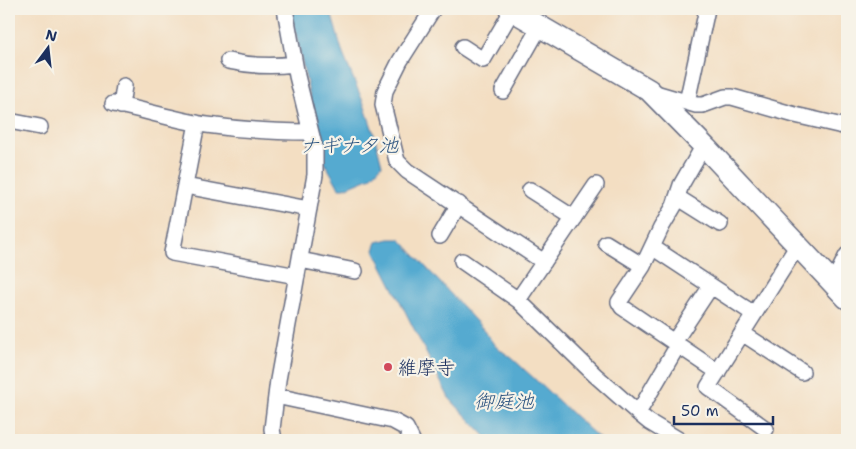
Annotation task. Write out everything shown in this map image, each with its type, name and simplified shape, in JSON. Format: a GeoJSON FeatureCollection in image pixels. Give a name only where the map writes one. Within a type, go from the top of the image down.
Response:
{"type":"FeatureCollection","features":[{"type":"Feature","properties":{"kind":"main road"},"geometry":{"type":"LineString","coordinates":[[512,9],[648,90],[704,145],[840,291]]}},
{"type":"Feature","properties":{"kind":"street"},"geometry":{"type":"LineString","coordinates":[[274,440],[272,429],[276,396],[315,175],[315,149],[294,64],[285,9]]}},
{"type":"Feature","properties":{"kind":"street"},"geometry":{"type":"LineString","coordinates":[[433,9],[396,69],[385,91],[383,105],[397,161],[544,262]]}},
{"type":"Feature","properties":{"kind":"street"},"geometry":{"type":"LineString","coordinates":[[463,46],[482,60],[512,9]]}},
{"type":"Feature","properties":{"kind":"street"},"geometry":{"type":"LineString","coordinates":[[687,102],[707,9]]}},
{"type":"Feature","properties":{"kind":"street"},"geometry":{"type":"LineString","coordinates":[[503,91],[540,26]]}},
{"type":"Feature","properties":{"kind":"street"},"geometry":{"type":"LineString","coordinates":[[228,61],[253,66],[272,67],[294,64]]}},
{"type":"Feature","properties":{"kind":"street"},"geometry":{"type":"LineString","coordinates":[[124,86],[117,105],[245,130],[310,132]]}},
{"type":"Feature","properties":{"kind":"street"},"geometry":{"type":"LineString","coordinates":[[648,90],[696,106],[732,96],[795,115],[847,127]]}},
{"type":"Feature","properties":{"kind":"street"},"geometry":{"type":"LineString","coordinates":[[9,121],[40,127]]}},
{"type":"Feature","properties":{"kind":"street"},"geometry":{"type":"LineString","coordinates":[[197,122],[172,253],[297,276]]}},
{"type":"Feature","properties":{"kind":"street"},"geometry":{"type":"LineString","coordinates":[[704,145],[682,184],[674,206],[643,266],[619,302],[622,307],[718,372]]}},
{"type":"Feature","properties":{"kind":"street"},"geometry":{"type":"LineString","coordinates":[[518,300],[596,185]]}},
{"type":"Feature","properties":{"kind":"street"},"geometry":{"type":"LineString","coordinates":[[185,186],[309,209]]}},
{"type":"Feature","properties":{"kind":"street"},"geometry":{"type":"LineString","coordinates":[[530,190],[574,218]]}},
{"type":"Feature","properties":{"kind":"street"},"geometry":{"type":"LineString","coordinates":[[678,197],[720,224]]}},
{"type":"Feature","properties":{"kind":"street"},"geometry":{"type":"LineString","coordinates":[[440,236],[459,204]]}},
{"type":"Feature","properties":{"kind":"street"},"geometry":{"type":"LineString","coordinates":[[606,243],[643,266]]}},
{"type":"Feature","properties":{"kind":"street"},"geometry":{"type":"LineString","coordinates":[[766,429],[708,387],[798,245]]}},
{"type":"Feature","properties":{"kind":"street"},"geometry":{"type":"LineString","coordinates":[[652,247],[754,314]]}},
{"type":"Feature","properties":{"kind":"street"},"geometry":{"type":"LineString","coordinates":[[840,291],[847,255]]}},
{"type":"Feature","properties":{"kind":"street"},"geometry":{"type":"LineString","coordinates":[[300,260],[356,271]]}},
{"type":"Feature","properties":{"kind":"street"},"geometry":{"type":"LineString","coordinates":[[462,261],[518,300],[595,375],[649,422],[679,440]]}},
{"type":"Feature","properties":{"kind":"street"},"geometry":{"type":"LineString","coordinates":[[638,412],[676,343],[711,286]]}},
{"type":"Feature","properties":{"kind":"street"},"geometry":{"type":"LineString","coordinates":[[742,333],[802,372]]}},
{"type":"Feature","properties":{"kind":"street"},"geometry":{"type":"LineString","coordinates":[[276,396],[393,421],[406,428],[412,440]]}},
{"type":"Feature","properties":{"kind":"water","name":"ナギナタ池"},"geometry":{"type":"Polygon","coordinates":[[[290,9],[330,9],[343,54],[364,104],[374,134],[382,165],[371,177],[345,188],[339,188],[325,163],[290,9]]]}},
{"type":"Feature","properties":{"kind":"water","name":"御庭池"},"geometry":{"type":"Polygon","coordinates":[[[400,239],[484,330],[495,346],[513,359],[601,440],[489,440],[449,398],[374,250],[377,242],[400,239]]]}},
{"type":"Feature","properties":{"kind":"place","name":"維摩寺"},"geometry":{"type":"Point","coordinates":[388,367]}}]}
